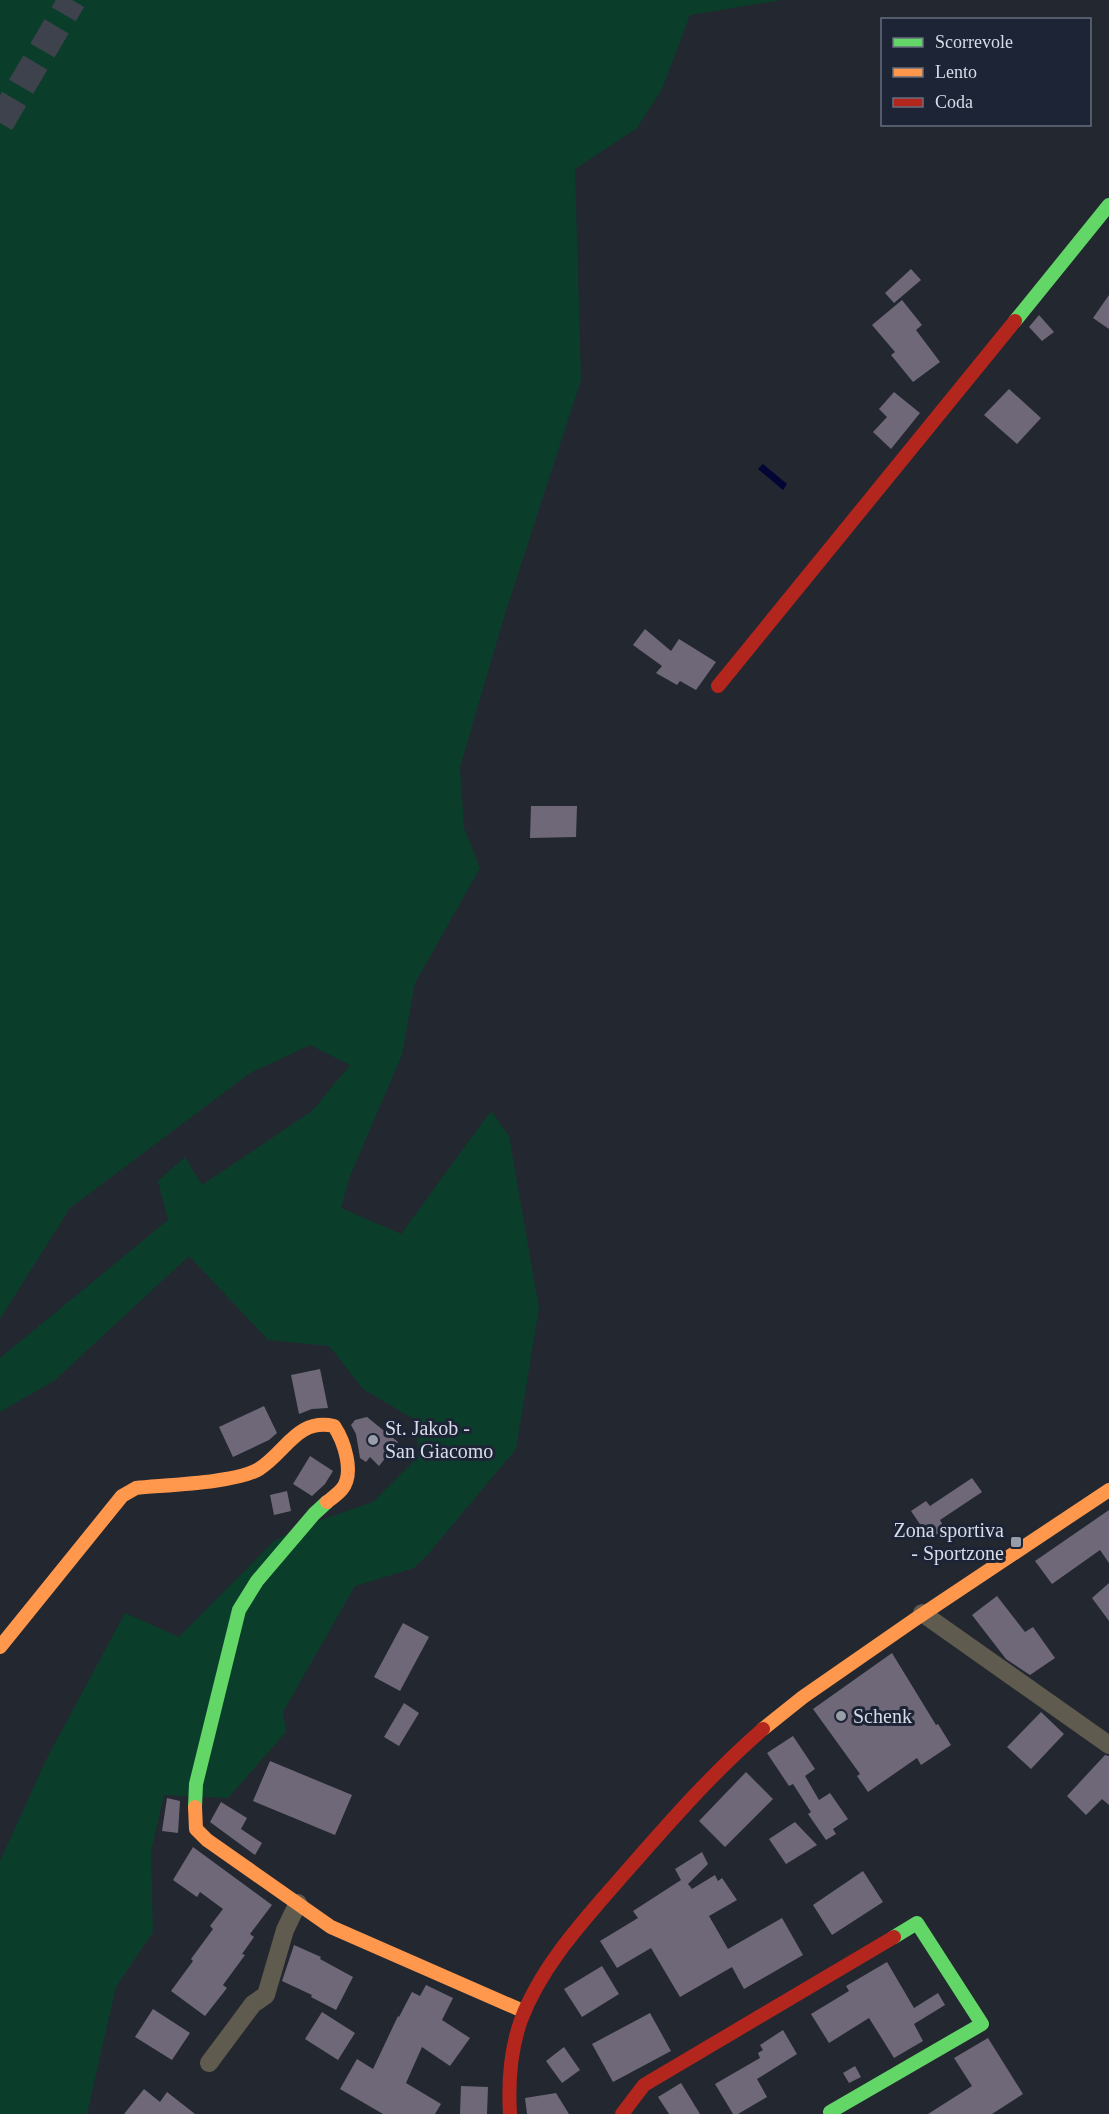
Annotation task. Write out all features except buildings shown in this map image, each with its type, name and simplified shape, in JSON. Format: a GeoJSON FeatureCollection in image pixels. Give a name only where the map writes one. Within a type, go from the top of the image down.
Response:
{"type":"FeatureCollection","features":[{"type":"Feature","properties":{"kind":"street"},"geometry":{"type":"LineString","coordinates":[[718,686],[1109,205]]}},
{"type":"Feature","properties":{"kind":"street"},"geometry":{"type":"LineString","coordinates":[[0,1647],[122,1496],[129,1491],[136,1488],[236,1478],[249,1474],[258,1470],[304,1429],[314,1424],[334,1426],[341,1437],[348,1472],[343,1488],[314,1514],[257,1581],[239,1610],[196,1784],[194,1815],[196,1829],[207,1840],[331,1927],[523,2011]]}},
{"type":"Feature","properties":{"kind":"street"},"geometry":{"type":"LineString","coordinates":[[510,2114],[508,2071],[523,2011],[564,1945],[691,1797],[776,1718],[922,1613],[1109,1490]]}},
{"type":"Feature","properties":{"kind":"street"},"geometry":{"type":"LineString","coordinates":[[922,1613],[1109,1745]]}},
{"type":"Feature","properties":{"kind":"street"},"geometry":{"type":"LineString","coordinates":[[209,2063],[253,2004],[266,1995],[285,1930],[298,1903]]}},
{"type":"Feature","properties":{"kind":"street"},"geometry":{"type":"LineString","coordinates":[[622,2114],[644,2085],[917,1923],[982,2024],[830,2112]]}},
{"type":"Feature","properties":{"kind":"green space"},"geometry":{"type":"Polygon","coordinates":[[[0,0],[781,0],[690,15],[662,89],[637,128],[575,169],[581,380],[505,614],[460,767],[464,828],[480,868],[415,983],[402,1055],[350,1176],[341,1208],[401,1234],[491,1111],[509,1136],[539,1308],[516,1449],[414,1568],[355,1586],[283,1712],[286,1732],[228,1798],[164,1795],[151,1852],[153,1932],[116,1987],[87,2114],[0,2114],[0,1861],[47,1758],[125,1613],[179,1637],[274,1541],[298,1528],[373,1502],[418,1457],[417,1421],[363,1389],[329,1346],[268,1340],[189,1256],[55,1380],[0,1412],[0,1358],[168,1220],[158,1181],[185,1157],[202,1185],[312,1111],[350,1065],[310,1045],[250,1073],[70,1208],[0,1319],[0,0]]]}},
{"type":"Feature","properties":{"kind":"shaded area"},"geometry":{"type":"Polygon","coordinates":[[[763,464],[787,484],[783,490],[758,469],[763,464]]]}},
{"type":"Feature","properties":{"kind":"tunnel"},"geometry":{"type":"LineString","coordinates":[[0,123],[72,0]]}},
{"type":"Feature","properties":{"kind":"traffic: fast"},"geometry":{"type":"LineString","coordinates":[[1015,321],[1109,205]]}},
{"type":"Feature","properties":{"kind":"traffic: fast"},"geometry":{"type":"LineString","coordinates":[[195,1807],[196,1784],[239,1610],[257,1581],[327,1502]]}},
{"type":"Feature","properties":{"kind":"traffic: fast"},"geometry":{"type":"LineString","coordinates":[[830,2112],[982,2024],[917,1923],[894,1937]]}},
{"type":"Feature","properties":{"kind":"traffic: slow"},"geometry":{"type":"LineString","coordinates":[[0,1647],[122,1496],[136,1488],[218,1480],[249,1474],[268,1462],[301,1432],[321,1425],[334,1426],[344,1448],[348,1466],[348,1475],[342,1489],[327,1502]]}},
{"type":"Feature","properties":{"kind":"traffic: slow"},"geometry":{"type":"LineString","coordinates":[[763,1729],[803,1697],[914,1620],[1109,1490]]}},
{"type":"Feature","properties":{"kind":"traffic: slow"},"geometry":{"type":"LineString","coordinates":[[195,1807],[196,1829],[207,1840],[331,1927],[523,2011]]}},
{"type":"Feature","properties":{"kind":"traffic: jam"},"geometry":{"type":"LineString","coordinates":[[718,686],[1015,321]]}},
{"type":"Feature","properties":{"kind":"traffic: jam"},"geometry":{"type":"LineString","coordinates":[[510,2114],[511,2066],[517,2032],[530,1999],[553,1961],[595,1907],[674,1818],[708,1781],[763,1729]]}},
{"type":"Feature","properties":{"kind":"traffic: jam"},"geometry":{"type":"LineString","coordinates":[[622,2114],[644,2085],[894,1937]]}},
{"type":"Feature","properties":{"kind":"place","name":"St. Jakob - San Giacomo"},"geometry":{"type":"Point","coordinates":[373,1440]}},
{"type":"Feature","properties":{"kind":"place","name":"Zona sportiva - Sportzone"},"geometry":{"type":"Point","coordinates":[1016,1542]}},
{"type":"Feature","properties":{"kind":"place","name":"Schenk"},"geometry":{"type":"Point","coordinates":[841,1716]}}]}
